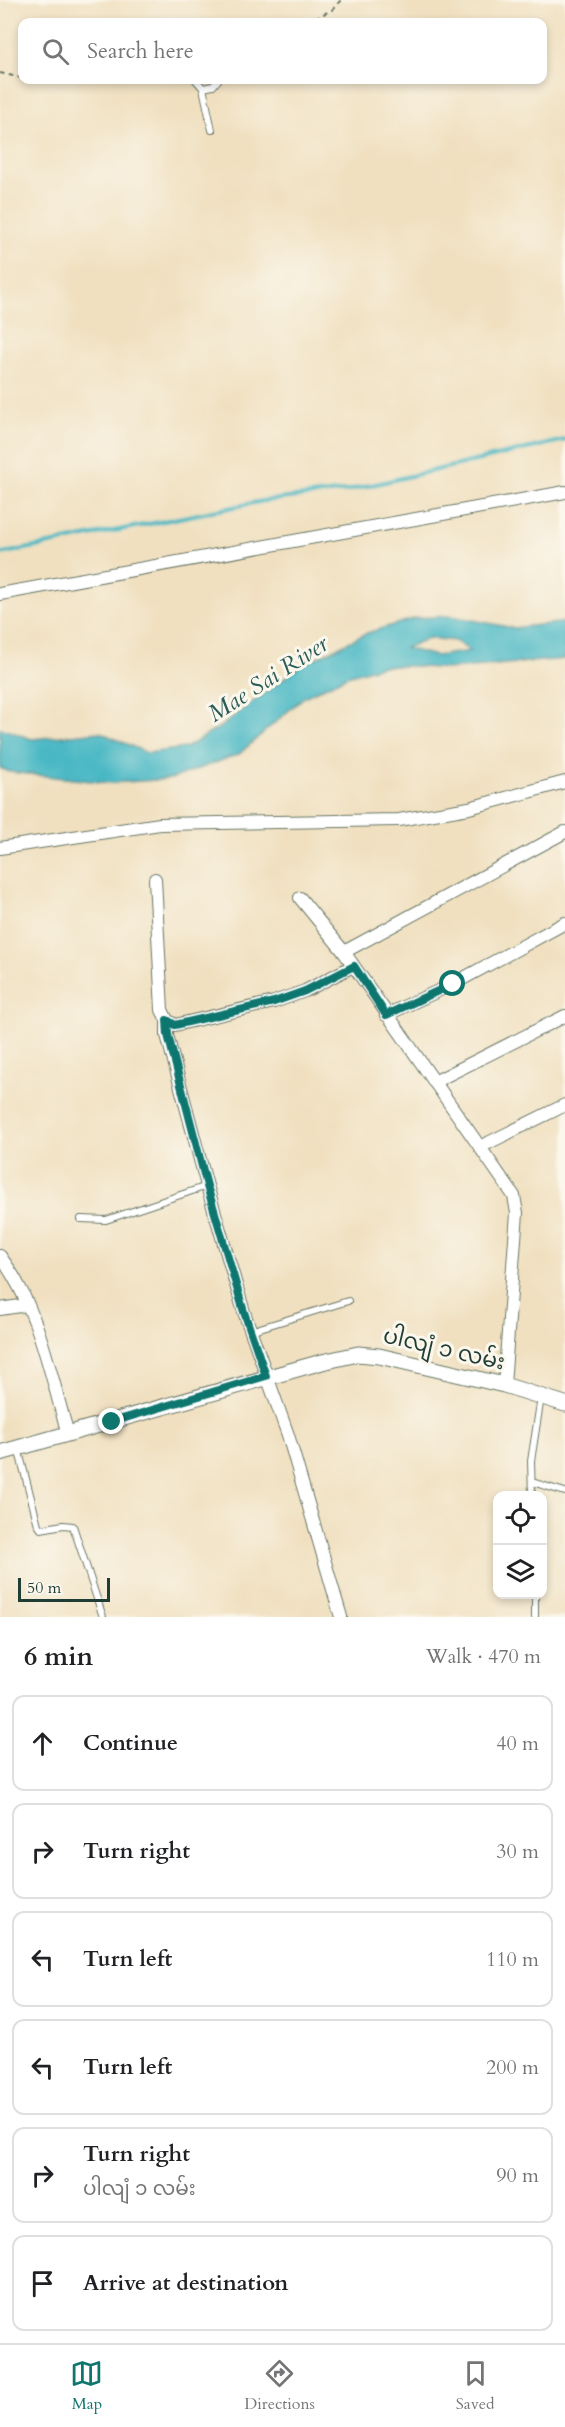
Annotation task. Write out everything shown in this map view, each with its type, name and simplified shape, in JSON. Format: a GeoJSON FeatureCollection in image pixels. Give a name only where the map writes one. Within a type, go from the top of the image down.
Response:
{"type":"FeatureCollection","features":[{"type":"Feature","properties":{"kind":"street"},"geometry":{"type":"LineString","coordinates":[[0,594],[565,492]]}},
{"type":"Feature","properties":{"kind":"street"},"geometry":{"type":"LineString","coordinates":[[0,848],[160,824],[399,820],[469,808],[565,782]]}},
{"type":"Feature","properties":{"kind":"street"},"geometry":{"type":"LineString","coordinates":[[344,952],[565,832]]}},
{"type":"Feature","properties":{"kind":"street"},"geometry":{"type":"LineString","coordinates":[[155,879],[162,1010],[167,1020],[168,1035],[207,1186],[250,1331],[288,1435],[341,1617]]}},
{"type":"Feature","properties":{"kind":"street"},"geometry":{"type":"LineString","coordinates":[[300,898],[344,952],[514,1196],[517,1213],[504,1384]]}},
{"type":"Feature","properties":{"kind":"street"},"geometry":{"type":"LineString","coordinates":[[386,1015],[453,984],[565,923]]}},
{"type":"Feature","properties":{"kind":"street"},"geometry":{"type":"LineString","coordinates":[[167,1020],[175,1025],[274,1002],[305,991],[354,966]]}},
{"type":"Feature","properties":{"kind":"street"},"geometry":{"type":"LineString","coordinates":[[434,1082],[565,1016]]}},
{"type":"Feature","properties":{"kind":"street"},"geometry":{"type":"LineString","coordinates":[[480,1147],[565,1105]]}},
{"type":"Feature","properties":{"kind":"street"},"geometry":{"type":"LineString","coordinates":[[0,1256],[27,1305],[46,1352],[68,1434]]}},
{"type":"Feature","properties":{"kind":"street"},"geometry":{"type":"LineString","coordinates":[[0,1309],[27,1305]]}},
{"type":"Feature","properties":{"kind":"street","name":"ပါလျံ ၁ လမ်း"},"geometry":{"type":"LineString","coordinates":[[0,1453],[266,1376],[358,1354],[379,1356],[504,1384],[565,1404]]}},
{"type":"Feature","properties":{"kind":"lane"},"geometry":{"type":"LineString","coordinates":[[200,84],[203,88],[212,130]]}},
{"type":"Feature","properties":{"kind":"lane"},"geometry":{"type":"LineString","coordinates":[[203,88],[215,84]]}},
{"type":"Feature","properties":{"kind":"lane"},"geometry":{"type":"LineString","coordinates":[[81,1219],[106,1220],[207,1186]]}},
{"type":"Feature","properties":{"kind":"lane"},"geometry":{"type":"LineString","coordinates":[[250,1331],[348,1301]]}},
{"type":"Feature","properties":{"kind":"lane"},"geometry":{"type":"LineString","coordinates":[[532,1491],[531,1461],[541,1396]]}},
{"type":"Feature","properties":{"kind":"lane"},"geometry":{"type":"LineString","coordinates":[[18,1448],[38,1525],[41,1529],[63,1525],[73,1526],[103,1617]]}},
{"type":"Feature","properties":{"kind":"lane"},"geometry":{"type":"LineString","coordinates":[[532,1482],[565,1492]]}},
{"type":"Feature","properties":{"kind":"lane"},"geometry":{"type":"LineString","coordinates":[[535,1599],[536,1617]]}},
{"type":"Feature","properties":{"kind":"path"},"geometry":{"type":"LineString","coordinates":[[315,18],[332,10],[341,0]]}},
{"type":"Feature","properties":{"kind":"path"},"geometry":{"type":"LineString","coordinates":[[0,73],[18,77]]}},
{"type":"Feature","properties":{"kind":"water"},"geometry":{"type":"Polygon","coordinates":[[[451,616],[514,628],[565,622],[565,659],[447,669],[381,666],[347,676],[304,697],[239,754],[171,779],[110,783],[10,772],[0,768],[0,728],[32,739],[100,732],[147,753],[186,748],[220,727],[302,665],[367,633],[416,618],[451,616]],[[429,638],[405,648],[436,656],[470,651],[455,641],[429,638]]]}},
{"type":"Feature","properties":{"kind":"waterway"},"geometry":{"type":"LineString","coordinates":[[0,554],[263,501],[346,491],[565,440]]}},
{"type":"Feature","properties":{"kind":"route"},"geometry":{"type":"LineString","coordinates":[[112,1422],[266,1376],[244,1312],[207,1186],[168,1035],[167,1020],[175,1025],[274,1002],[305,991],[354,966],[386,1015],[400,1006],[453,984]]}},
{"type":"Feature","properties":{"kind":"water label","name":"Mae Sai River"},"geometry":{"type":"Point","coordinates":[268,679]}}]}
